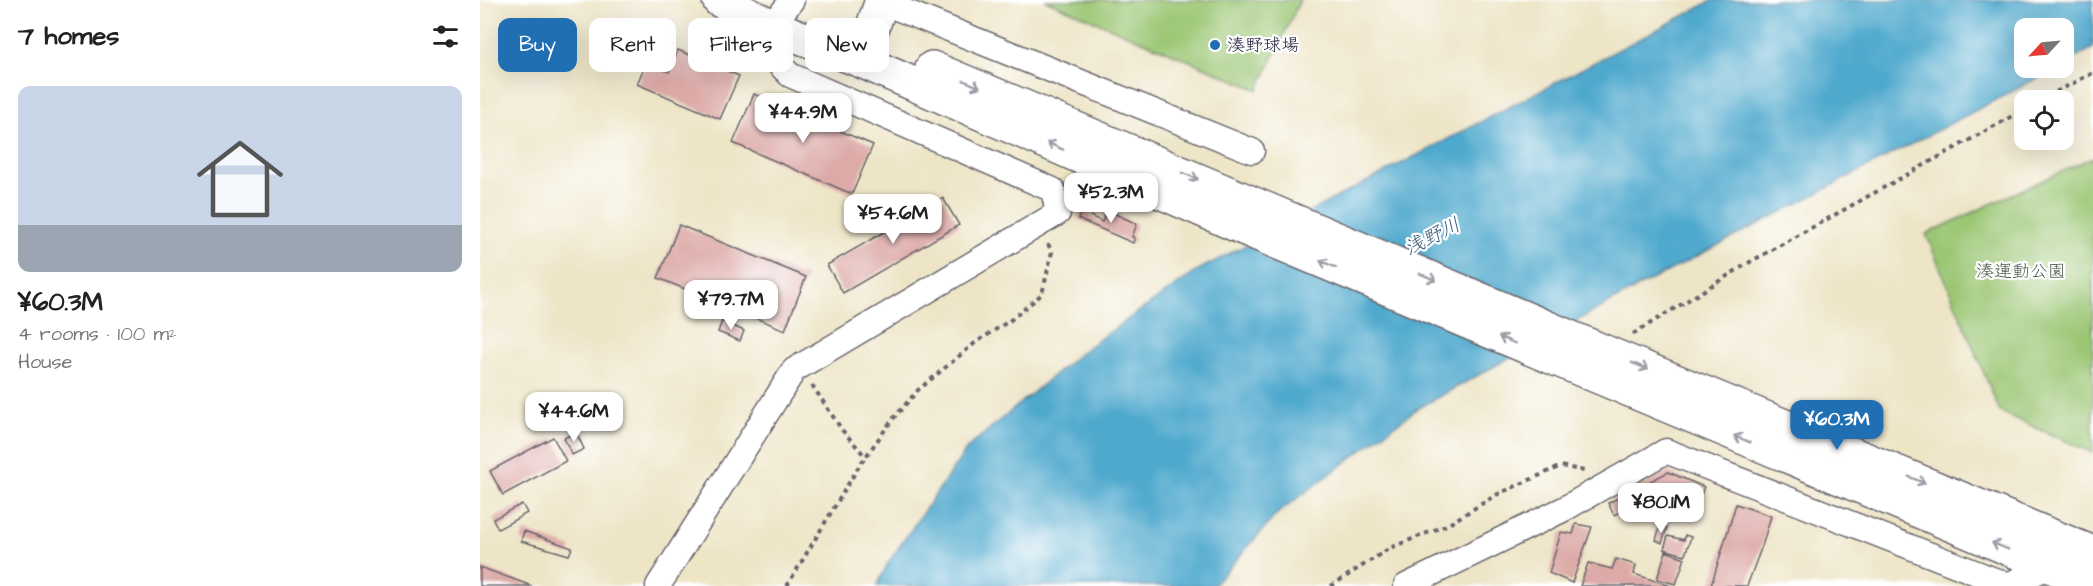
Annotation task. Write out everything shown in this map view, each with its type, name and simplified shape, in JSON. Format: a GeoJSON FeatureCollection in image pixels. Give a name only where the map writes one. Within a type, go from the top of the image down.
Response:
{"type":"FeatureCollection","features":[{"type":"Feature","properties":{"kind":"street"},"geometry":{"type":"LineString","coordinates":[[719,0],[777,8],[805,22]]}},
{"type":"Feature","properties":{"kind":"street"},"geometry":{"type":"LineString","coordinates":[[875,18],[880,1],[1252,151]]}},
{"type":"Feature","properties":{"kind":"street"},"geometry":{"type":"LineString","coordinates":[[658,586],[794,370],[1058,213],[1053,190],[790,75],[774,59],[777,8]]}},
{"type":"Feature","properties":{"kind":"street"},"geometry":{"type":"LineString","coordinates":[[889,61],[1277,213],[2049,567],[2093,584]]}},
{"type":"Feature","properties":{"kind":"street"},"geometry":{"type":"LineString","coordinates":[[889,63],[1243,228],[1584,353],[2093,553]]}},
{"type":"Feature","properties":{"kind":"street"},"geometry":{"type":"LineString","coordinates":[[1406,586],[1564,509],[1666,451],[2007,585],[2049,567]]}},
{"type":"Feature","properties":{"kind":"path"},"geometry":{"type":"LineString","coordinates":[[2060,90],[2093,73]]}},
{"type":"Feature","properties":{"kind":"path"},"geometry":{"type":"LineString","coordinates":[[1584,353],[2014,115]]}},
{"type":"Feature","properties":{"kind":"path"},"geometry":{"type":"LineString","coordinates":[[787,586],[866,457],[892,420],[918,390],[975,343],[1012,319],[1042,294],[1052,252],[1037,225]]}},
{"type":"Feature","properties":{"kind":"path"},"geometry":{"type":"LineString","coordinates":[[801,366],[837,423],[866,457]]}},
{"type":"Feature","properties":{"kind":"path"},"geometry":{"type":"LineString","coordinates":[[1331,586],[1390,548],[1447,525],[1498,494],[1561,466],[1586,472],[1601,488]]}},
{"type":"Feature","properties":{"kind":"green space","name":"湊野球場"},"geometry":{"type":"Polygon","coordinates":[[[1045,0],[1300,0],[1258,90],[1045,0]]]}},
{"type":"Feature","properties":{"kind":"green space","name":"湊運動公園"},"geometry":{"type":"Polygon","coordinates":[[[2093,157],[2093,453],[2000,412],[1926,234],[2093,157]]]}},
{"type":"Feature","properties":{"kind":"water","name":"浅野川"},"geometry":{"type":"Polygon","coordinates":[[[1713,0],[2093,0],[2093,48],[2074,58],[2074,18],[2014,18],[2014,78],[2038,78],[1642,285],[1417,409],[1278,513],[1213,586],[877,586],[888,563],[968,447],[1085,349],[1200,269],[1713,0]]]}},
{"type":"Feature","properties":{"kind":"building"},"geometry":{"type":"Polygon","coordinates":[[[678,50],[688,54],[688,72],[730,72],[739,76],[720,119],[637,84],[642,72],[676,72],[678,50]]]}},
{"type":"Feature","properties":{"kind":"building"},"geometry":{"type":"Polygon","coordinates":[[[754,94],[873,145],[852,194],[733,143],[754,94]]]}},
{"type":"Feature","properties":{"kind":"building"},"geometry":{"type":"Polygon","coordinates":[[[943,198],[959,225],[843,293],[827,265],[943,198]]]}},
{"type":"Feature","properties":{"kind":"building"},"geometry":{"type":"Polygon","coordinates":[[[1083,208],[1092,212],[1090,216],[1102,222],[1107,210],[1137,224],[1132,237],[1135,238],[1133,243],[1078,219],[1083,208]]]}},
{"type":"Feature","properties":{"kind":"building"},"geometry":{"type":"Polygon","coordinates":[[[679,225],[806,277],[785,330],[658,278],[679,225]]]}},
{"type":"Feature","properties":{"kind":"building"},"geometry":{"type":"Polygon","coordinates":[[[722,321],[744,331],[740,341],[718,332],[722,321]]]}},
{"type":"Feature","properties":{"kind":"building"},"geometry":{"type":"Polygon","coordinates":[[[576,432],[584,449],[572,455],[564,438],[576,432]]]}},
{"type":"Feature","properties":{"kind":"building"},"geometry":{"type":"Polygon","coordinates":[[[553,437],[566,461],[503,495],[490,471],[553,437]]]}},
{"type":"Feature","properties":{"kind":"building"},"geometry":{"type":"Polygon","coordinates":[[[1668,472],[1704,487],[1698,503],[1667,493],[1624,515],[1622,511],[1614,515],[1608,503],[1668,472]]]}},
{"type":"Feature","properties":{"kind":"building"},"geometry":{"type":"Polygon","coordinates":[[[522,504],[527,513],[498,529],[493,519],[522,504]]]}},
{"type":"Feature","properties":{"kind":"building"},"geometry":{"type":"Polygon","coordinates":[[[1736,504],[1771,516],[1763,543],[1747,586],[1711,586],[1736,504]]]}},
{"type":"Feature","properties":{"kind":"building"},"geometry":{"type":"Polygon","coordinates":[[[1576,524],[1592,527],[1572,583],[1549,573],[1561,532],[1573,534],[1576,524]]]}},
{"type":"Feature","properties":{"kind":"building"},"geometry":{"type":"Polygon","coordinates":[[[1660,526],[1667,528],[1662,543],[1656,540],[1660,526]]]}},
{"type":"Feature","properties":{"kind":"building"},"geometry":{"type":"Polygon","coordinates":[[[524,531],[572,548],[569,555],[521,541],[524,531]]]}},
{"type":"Feature","properties":{"kind":"building"},"geometry":{"type":"Polygon","coordinates":[[[1685,535],[1691,537],[1685,555],[1664,549],[1668,536],[1684,540],[1685,535]]]}},
{"type":"Feature","properties":{"kind":"building"},"geometry":{"type":"Polygon","coordinates":[[[1666,551],[1685,558],[1676,584],[1657,579],[1666,551]]]}},
{"type":"Feature","properties":{"kind":"building"},"geometry":{"type":"Polygon","coordinates":[[[1616,559],[1636,565],[1634,574],[1671,586],[1580,586],[1588,563],[1612,569],[1616,559]]]}},
{"type":"Feature","properties":{"kind":"building"},"geometry":{"type":"Polygon","coordinates":[[[480,567],[532,586],[480,586],[480,567]]]}},
{"type":"Feature","properties":{"kind":"place","name":"湊野球場"},"geometry":{"type":"Point","coordinates":[1215,45]}}]}
